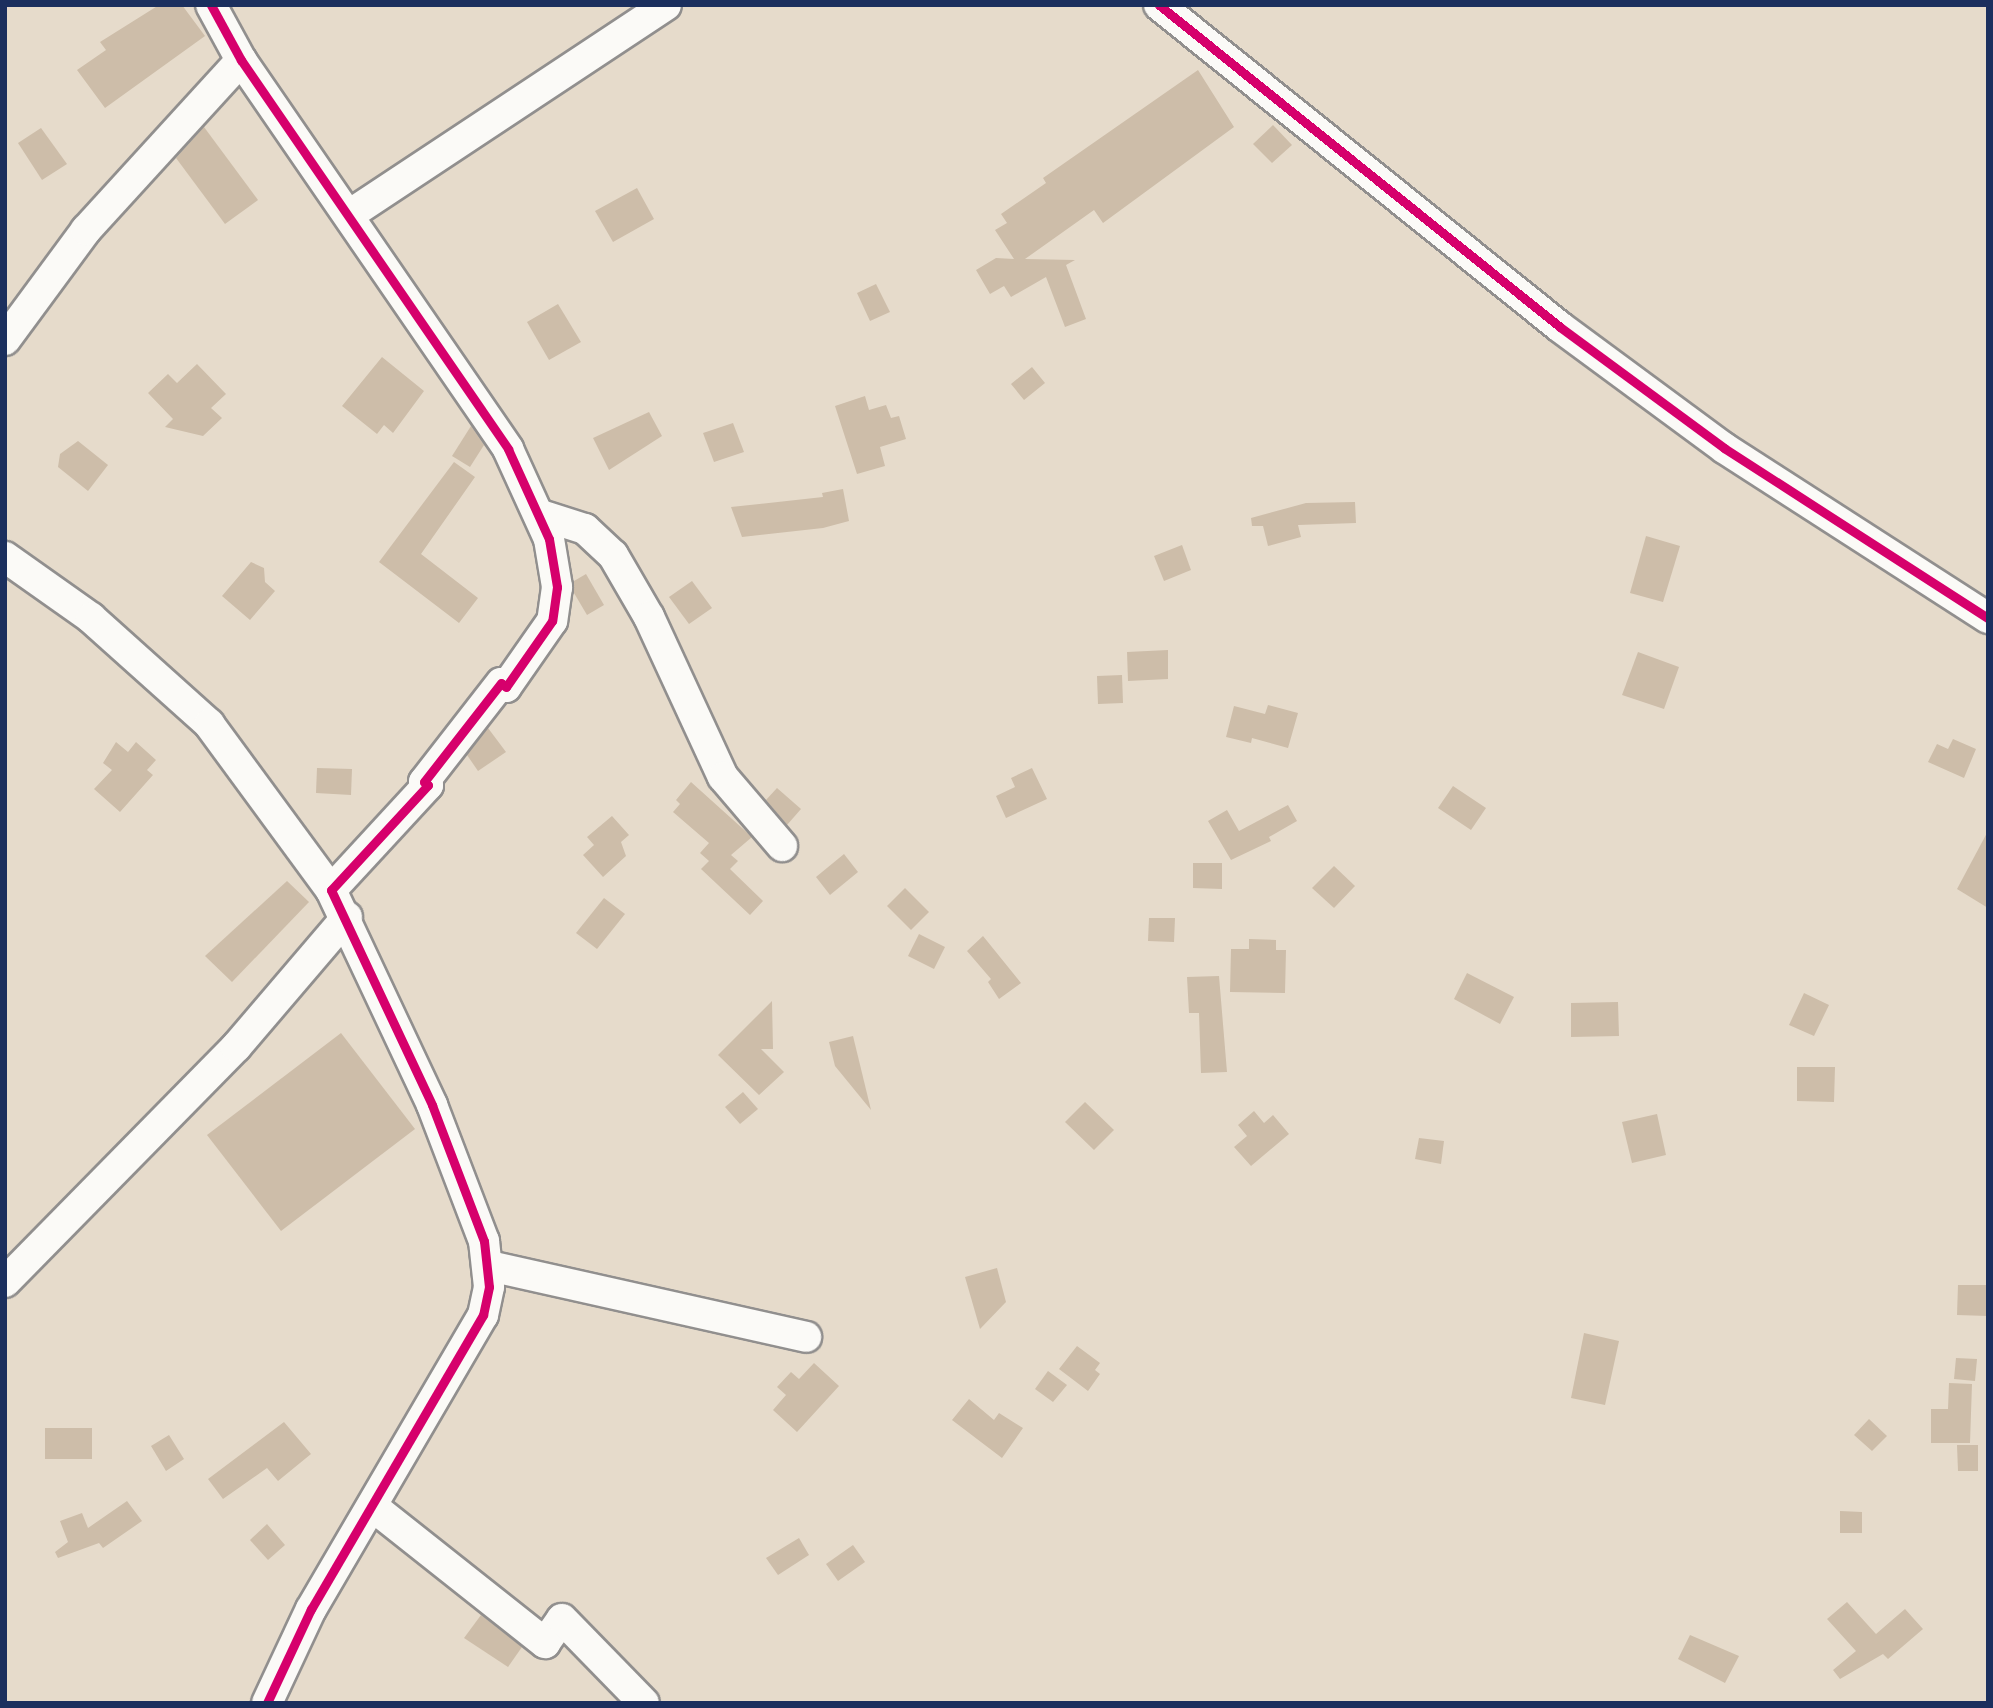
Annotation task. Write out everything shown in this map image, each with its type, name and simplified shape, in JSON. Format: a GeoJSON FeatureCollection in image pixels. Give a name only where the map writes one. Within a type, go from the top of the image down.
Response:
{"type":"FeatureCollection","features":[{"type":"Feature","properties":{"kind":"street"},"geometry":{"type":"LineString","coordinates":[[211,5],[241,60],[508,449],[541,515],[556,567],[552,621],[506,687],[501,683],[424,782],[428,785],[331,890]]}},
{"type":"Feature","properties":{"kind":"street"},"geometry":{"type":"LineString","coordinates":[[349,215],[666,5]]}},
{"type":"Feature","properties":{"kind":"street"},"geometry":{"type":"LineString","coordinates":[[1159,5],[1560,327],[1724,448],[1988,618]]}},
{"type":"Feature","properties":{"kind":"street"},"geometry":{"type":"LineString","coordinates":[[5,340],[86,230],[241,60]]}},
{"type":"Feature","properties":{"kind":"street"},"geometry":{"type":"LineString","coordinates":[[541,515],[584,529],[613,555],[649,617],[723,777],[782,846]]}},
{"type":"Feature","properties":{"kind":"street"},"geometry":{"type":"LineString","coordinates":[[5,557],[91,618],[209,724],[331,890],[347,917],[432,1105],[484,1241],[489,1266],[482,1315],[311,1609],[267,1703]]}},
{"type":"Feature","properties":{"kind":"street"},"geometry":{"type":"LineString","coordinates":[[5,1282],[236,1047],[347,917]]}},
{"type":"Feature","properties":{"kind":"street"},"geometry":{"type":"LineString","coordinates":[[489,1266],[806,1338]]}},
{"type":"Feature","properties":{"kind":"street"},"geometry":{"type":"LineString","coordinates":[[372,1506],[545,1643],[562,1619],[644,1703]]}},
{"type":"Feature","properties":{"kind":"building"},"geometry":{"type":"Polygon","coordinates":[[[159,5],[182,5],[205,36],[105,108],[77,70],[106,50],[100,42],[159,5]]]}},
{"type":"Feature","properties":{"kind":"building"},"geometry":{"type":"Polygon","coordinates":[[[1198,70],[1234,127],[1103,223],[1094,210],[1025,259],[1075,260],[1066,265],[1086,319],[1065,327],[1046,277],[1011,297],[1004,286],[990,294],[976,270],[996,258],[1014,259],[995,230],[1007,223],[1001,214],[1046,183],[1043,178],[1198,70]]]}},
{"type":"Feature","properties":{"kind":"building"},"geometry":{"type":"Polygon","coordinates":[[[1273,125],[1292,145],[1272,163],[1253,144],[1273,125]]]}},
{"type":"Feature","properties":{"kind":"building"},"geometry":{"type":"Polygon","coordinates":[[[204,127],[258,200],[225,224],[176,158],[204,127]]]}},
{"type":"Feature","properties":{"kind":"building"},"geometry":{"type":"Polygon","coordinates":[[[41,128],[67,164],[42,180],[18,143],[41,128]]]}},
{"type":"Feature","properties":{"kind":"building"},"geometry":{"type":"Polygon","coordinates":[[[637,188],[654,219],[613,242],[595,211],[637,188]]]}},
{"type":"Feature","properties":{"kind":"building"},"geometry":{"type":"Polygon","coordinates":[[[876,284],[890,312],[870,321],[857,293],[876,284]]]}},
{"type":"Feature","properties":{"kind":"building"},"geometry":{"type":"Polygon","coordinates":[[[558,304],[581,342],[549,360],[527,322],[558,304]]]}},
{"type":"Feature","properties":{"kind":"building"},"geometry":{"type":"Polygon","coordinates":[[[382,357],[424,391],[393,433],[384,425],[377,434],[342,406],[382,357]]]}},
{"type":"Feature","properties":{"kind":"building"},"geometry":{"type":"Polygon","coordinates":[[[197,364],[226,394],[211,408],[222,418],[203,436],[165,427],[173,419],[148,393],[168,374],[177,383],[197,364]]]}},
{"type":"Feature","properties":{"kind":"building"},"geometry":{"type":"Polygon","coordinates":[[[1032,367],[1045,383],[1024,400],[1011,384],[1032,367]]]}},
{"type":"Feature","properties":{"kind":"building"},"geometry":{"type":"Polygon","coordinates":[[[865,396],[869,410],[886,405],[891,418],[899,416],[906,439],[880,447],[885,466],[857,474],[835,406],[865,396]]]}},
{"type":"Feature","properties":{"kind":"building"},"geometry":{"type":"Polygon","coordinates":[[[649,412],[662,436],[609,470],[593,438],[649,412]]]}},
{"type":"Feature","properties":{"kind":"building"},"geometry":{"type":"Polygon","coordinates":[[[733,423],[744,452],[714,462],[703,433],[733,423]]]}},
{"type":"Feature","properties":{"kind":"building"},"geometry":{"type":"Polygon","coordinates":[[[471,426],[484,445],[470,467],[452,456],[471,426]]]}},
{"type":"Feature","properties":{"kind":"building"},"geometry":{"type":"Polygon","coordinates":[[[78,441],[108,465],[88,491],[58,467],[60,454],[78,441]]]}},
{"type":"Feature","properties":{"kind":"building"},"geometry":{"type":"Polygon","coordinates":[[[454,462],[475,477],[421,554],[478,598],[459,623],[379,562],[454,462]]]}},
{"type":"Feature","properties":{"kind":"building"},"geometry":{"type":"Polygon","coordinates":[[[843,489],[849,521],[823,528],[742,537],[731,507],[823,497],[822,493],[843,489]]]}},
{"type":"Feature","properties":{"kind":"building"},"geometry":{"type":"Polygon","coordinates":[[[1355,502],[1356,523],[1298,525],[1301,537],[1268,546],[1263,526],[1252,526],[1251,518],[1306,503],[1355,502]]]}},
{"type":"Feature","properties":{"kind":"building"},"geometry":{"type":"Polygon","coordinates":[[[1646,536],[1680,546],[1663,602],[1630,593],[1646,536]]]}},
{"type":"Feature","properties":{"kind":"building"},"geometry":{"type":"Polygon","coordinates":[[[1182,545],[1191,570],[1164,581],[1154,556],[1182,545]]]}},
{"type":"Feature","properties":{"kind":"building"},"geometry":{"type":"Polygon","coordinates":[[[251,562],[264,568],[265,582],[275,591],[250,620],[222,596],[251,562]]]}},
{"type":"Feature","properties":{"kind":"building"},"geometry":{"type":"Polygon","coordinates":[[[586,574],[604,605],[587,615],[574,593],[574,581],[586,574]]]}},
{"type":"Feature","properties":{"kind":"building"},"geometry":{"type":"Polygon","coordinates":[[[692,581],[712,608],[689,624],[669,597],[692,581]]]}},
{"type":"Feature","properties":{"kind":"building"},"geometry":{"type":"Polygon","coordinates":[[[1168,650],[1168,679],[1128,681],[1127,652],[1168,650]]]}},
{"type":"Feature","properties":{"kind":"building"},"geometry":{"type":"Polygon","coordinates":[[[1638,652],[1679,667],[1664,709],[1622,695],[1638,652]]]}},
{"type":"Feature","properties":{"kind":"building"},"geometry":{"type":"Polygon","coordinates":[[[1122,675],[1123,703],[1098,704],[1097,676],[1122,675]]]}},
{"type":"Feature","properties":{"kind":"building"},"geometry":{"type":"Polygon","coordinates":[[[1268,705],[1298,713],[1288,748],[1252,738],[1251,743],[1226,737],[1234,706],[1265,714],[1268,705]]]}},
{"type":"Feature","properties":{"kind":"building"},"geometry":{"type":"Polygon","coordinates":[[[488,728],[506,752],[478,771],[467,755],[488,728]]]}},
{"type":"Feature","properties":{"kind":"building"},"geometry":{"type":"Polygon","coordinates":[[[1953,739],[1976,749],[1964,778],[1928,762],[1937,744],[1948,749],[1953,739]]]}},
{"type":"Feature","properties":{"kind":"building"},"geometry":{"type":"Polygon","coordinates":[[[116,742],[128,752],[136,742],[156,760],[147,770],[153,775],[120,812],[94,789],[112,770],[103,763],[116,742]]]}},
{"type":"Feature","properties":{"kind":"building"},"geometry":{"type":"Polygon","coordinates":[[[317,768],[352,769],[351,795],[316,793],[317,768]]]}},
{"type":"Feature","properties":{"kind":"building"},"geometry":{"type":"Polygon","coordinates":[[[1032,768],[1047,799],[1006,818],[996,796],[1015,787],[1011,778],[1032,768]]]}},
{"type":"Feature","properties":{"kind":"building"},"geometry":{"type":"Polygon","coordinates":[[[691,782],[752,837],[731,855],[738,861],[730,869],[763,901],[750,915],[701,869],[709,861],[700,853],[709,843],[673,812],[680,804],[676,800],[691,782]]]}},
{"type":"Feature","properties":{"kind":"building"},"geometry":{"type":"Polygon","coordinates":[[[1453,786],[1486,808],[1471,830],[1438,808],[1453,786]]]}},
{"type":"Feature","properties":{"kind":"building"},"geometry":{"type":"Polygon","coordinates":[[[777,788],[801,809],[787,825],[766,800],[777,788]]]}},
{"type":"Feature","properties":{"kind":"building"},"geometry":{"type":"Polygon","coordinates":[[[1288,805],[1297,821],[1269,837],[1271,841],[1231,860],[1208,821],[1227,810],[1239,831],[1288,805]]]}},
{"type":"Feature","properties":{"kind":"building"},"geometry":{"type":"Polygon","coordinates":[[[612,816],[629,835],[621,842],[626,856],[603,877],[583,855],[594,845],[587,837],[612,816]]]}},
{"type":"Feature","properties":{"kind":"building"},"geometry":{"type":"Polygon","coordinates":[[[1988,831],[1988,908],[1957,889],[1988,831]]]}},
{"type":"Feature","properties":{"kind":"building"},"geometry":{"type":"Polygon","coordinates":[[[844,854],[858,872],[830,895],[816,877],[844,854]]]}},
{"type":"Feature","properties":{"kind":"building"},"geometry":{"type":"Polygon","coordinates":[[[1193,863],[1222,863],[1222,889],[1193,888],[1193,863]]]}},
{"type":"Feature","properties":{"kind":"building"},"geometry":{"type":"Polygon","coordinates":[[[1334,866],[1355,886],[1334,908],[1312,888],[1334,866]]]}},
{"type":"Feature","properties":{"kind":"building"},"geometry":{"type":"Polygon","coordinates":[[[287,881],[309,902],[232,982],[205,956],[287,881]]]}},
{"type":"Feature","properties":{"kind":"building"},"geometry":{"type":"Polygon","coordinates":[[[905,888],[929,912],[911,930],[887,906],[905,888]]]}},
{"type":"Feature","properties":{"kind":"building"},"geometry":{"type":"Polygon","coordinates":[[[604,898],[625,914],[597,949],[576,933],[604,898]]]}},
{"type":"Feature","properties":{"kind":"building"},"geometry":{"type":"Polygon","coordinates":[[[1149,918],[1175,918],[1174,942],[1148,941],[1149,918]]]}},
{"type":"Feature","properties":{"kind":"building"},"geometry":{"type":"Polygon","coordinates":[[[919,934],[945,947],[934,969],[908,956],[919,934]]]}},
{"type":"Feature","properties":{"kind":"building"},"geometry":{"type":"Polygon","coordinates":[[[983,936],[1021,983],[999,999],[988,982],[991,979],[967,951],[983,936]]]}},
{"type":"Feature","properties":{"kind":"building"},"geometry":{"type":"Polygon","coordinates":[[[1249,939],[1276,940],[1276,950],[1286,950],[1285,993],[1230,992],[1231,949],[1249,949],[1249,939]]]}},
{"type":"Feature","properties":{"kind":"building"},"geometry":{"type":"Polygon","coordinates":[[[1467,973],[1514,997],[1500,1024],[1454,999],[1467,973]]]}},
{"type":"Feature","properties":{"kind":"building"},"geometry":{"type":"Polygon","coordinates":[[[1219,976],[1227,1072],[1201,1073],[1199,1013],[1189,1013],[1187,977],[1219,976]]]}},
{"type":"Feature","properties":{"kind":"building"},"geometry":{"type":"Polygon","coordinates":[[[1804,993],[1829,1005],[1814,1036],[1789,1025],[1804,993]]]}},
{"type":"Feature","properties":{"kind":"building"},"geometry":{"type":"Polygon","coordinates":[[[772,1001],[773,1049],[761,1049],[784,1072],[759,1095],[718,1055],[772,1001]]]}},
{"type":"Feature","properties":{"kind":"building"},"geometry":{"type":"Polygon","coordinates":[[[1618,1002],[1619,1036],[1571,1037],[1571,1003],[1618,1002]]]}},
{"type":"Feature","properties":{"kind":"building"},"geometry":{"type":"Polygon","coordinates":[[[341,1033],[415,1129],[281,1231],[207,1135],[341,1033]]]}},
{"type":"Feature","properties":{"kind":"building"},"geometry":{"type":"Polygon","coordinates":[[[853,1036],[871,1110],[835,1066],[829,1042],[853,1036]]]}},
{"type":"Feature","properties":{"kind":"building"},"geometry":{"type":"Polygon","coordinates":[[[1797,1067],[1835,1067],[1834,1102],[1797,1101],[1797,1067]]]}},
{"type":"Feature","properties":{"kind":"building"},"geometry":{"type":"Polygon","coordinates":[[[743,1092],[758,1109],[740,1124],[725,1107],[743,1092]]]}},
{"type":"Feature","properties":{"kind":"building"},"geometry":{"type":"Polygon","coordinates":[[[1085,1102],[1114,1130],[1094,1150],[1065,1122],[1085,1102]]]}},
{"type":"Feature","properties":{"kind":"building"},"geometry":{"type":"Polygon","coordinates":[[[1254,1111],[1264,1123],[1273,1115],[1289,1134],[1251,1166],[1234,1147],[1247,1136],[1238,1125],[1254,1111]]]}},
{"type":"Feature","properties":{"kind":"building"},"geometry":{"type":"Polygon","coordinates":[[[1657,1114],[1666,1155],[1632,1163],[1622,1122],[1657,1114]]]}},
{"type":"Feature","properties":{"kind":"building"},"geometry":{"type":"Polygon","coordinates":[[[1419,1138],[1444,1141],[1441,1164],[1415,1159],[1419,1138]]]}},
{"type":"Feature","properties":{"kind":"building"},"geometry":{"type":"Polygon","coordinates":[[[997,1268],[1006,1302],[980,1329],[965,1277],[997,1268]]]}},
{"type":"Feature","properties":{"kind":"building"},"geometry":{"type":"Polygon","coordinates":[[[1958,1285],[1988,1285],[1988,1316],[1957,1315],[1958,1285]]]}},
{"type":"Feature","properties":{"kind":"building"},"geometry":{"type":"Polygon","coordinates":[[[1584,1333],[1619,1341],[1605,1405],[1571,1398],[1584,1333]]]}},
{"type":"Feature","properties":{"kind":"building"},"geometry":{"type":"Polygon","coordinates":[[[1077,1346],[1100,1363],[1095,1370],[1100,1374],[1088,1391],[1059,1369],[1077,1346]]]}},
{"type":"Feature","properties":{"kind":"building"},"geometry":{"type":"Polygon","coordinates":[[[1956,1358],[1977,1359],[1975,1381],[1954,1379],[1956,1358]]]}},
{"type":"Feature","properties":{"kind":"building"},"geometry":{"type":"Polygon","coordinates":[[[814,1363],[839,1386],[797,1432],[773,1410],[786,1395],[777,1387],[791,1372],[799,1379],[814,1363]]]}},
{"type":"Feature","properties":{"kind":"building"},"geometry":{"type":"Polygon","coordinates":[[[1048,1371],[1067,1385],[1053,1402],[1035,1389],[1048,1371]]]}},
{"type":"Feature","properties":{"kind":"building"},"geometry":{"type":"Polygon","coordinates":[[[1949,1383],[1972,1384],[1970,1443],[1931,1443],[1931,1409],[1948,1409],[1949,1383]]]}},
{"type":"Feature","properties":{"kind":"building"},"geometry":{"type":"Polygon","coordinates":[[[969,1399],[994,1420],[999,1413],[1023,1428],[1002,1458],[952,1420],[969,1399]]]}},
{"type":"Feature","properties":{"kind":"building"},"geometry":{"type":"Polygon","coordinates":[[[1869,1419],[1887,1436],[1872,1451],[1854,1435],[1869,1419]]]}},
{"type":"Feature","properties":{"kind":"building"},"geometry":{"type":"Polygon","coordinates":[[[284,1422],[311,1454],[278,1481],[267,1468],[223,1499],[208,1479],[284,1422]]]}},
{"type":"Feature","properties":{"kind":"building"},"geometry":{"type":"Polygon","coordinates":[[[45,1428],[92,1428],[92,1459],[45,1459],[45,1428]]]}},
{"type":"Feature","properties":{"kind":"building"},"geometry":{"type":"Polygon","coordinates":[[[169,1435],[184,1459],[166,1471],[151,1446],[169,1435]]]}},
{"type":"Feature","properties":{"kind":"building"},"geometry":{"type":"Polygon","coordinates":[[[1957,1445],[1978,1445],[1978,1471],[1958,1471],[1957,1445]]]}},
{"type":"Feature","properties":{"kind":"building"},"geometry":{"type":"Polygon","coordinates":[[[127,1501],[142,1521],[103,1548],[99,1543],[58,1558],[55,1552],[68,1542],[60,1521],[82,1513],[88,1528],[127,1501]]]}},
{"type":"Feature","properties":{"kind":"building"},"geometry":{"type":"Polygon","coordinates":[[[1840,1511],[1862,1512],[1862,1533],[1840,1533],[1840,1511]]]}},
{"type":"Feature","properties":{"kind":"building"},"geometry":{"type":"Polygon","coordinates":[[[267,1524],[285,1545],[268,1560],[250,1540],[267,1524]]]}},
{"type":"Feature","properties":{"kind":"building"},"geometry":{"type":"Polygon","coordinates":[[[799,1538],[809,1555],[778,1575],[766,1558],[799,1538]]]}},
{"type":"Feature","properties":{"kind":"building"},"geometry":{"type":"Polygon","coordinates":[[[853,1545],[865,1562],[838,1581],[826,1564],[853,1545]]]}},
{"type":"Feature","properties":{"kind":"building"},"geometry":{"type":"Polygon","coordinates":[[[1847,1602],[1876,1634],[1905,1609],[1923,1629],[1888,1659],[1883,1654],[1840,1679],[1833,1670],[1856,1651],[1827,1619],[1847,1602]]]}},
{"type":"Feature","properties":{"kind":"building"},"geometry":{"type":"Polygon","coordinates":[[[481,1615],[522,1647],[508,1667],[464,1638],[481,1615]]]}},
{"type":"Feature","properties":{"kind":"building"},"geometry":{"type":"Polygon","coordinates":[[[1690,1635],[1739,1656],[1725,1683],[1678,1659],[1690,1635]]]}},
{"type":"Feature","properties":{"kind":"cycle path"},"geometry":{"type":"LineString","coordinates":[[211,5],[241,60],[508,449],[549,539],[557,587],[552,621],[506,687],[501,683],[424,782],[428,785],[331,890],[432,1105],[484,1241],[489,1287],[483,1315],[311,1609],[267,1703]]}},
{"type":"Feature","properties":{"kind":"cycle path"},"geometry":{"type":"LineString","coordinates":[[1159,5],[1560,327],[1724,448],[1988,618]]}}]}
